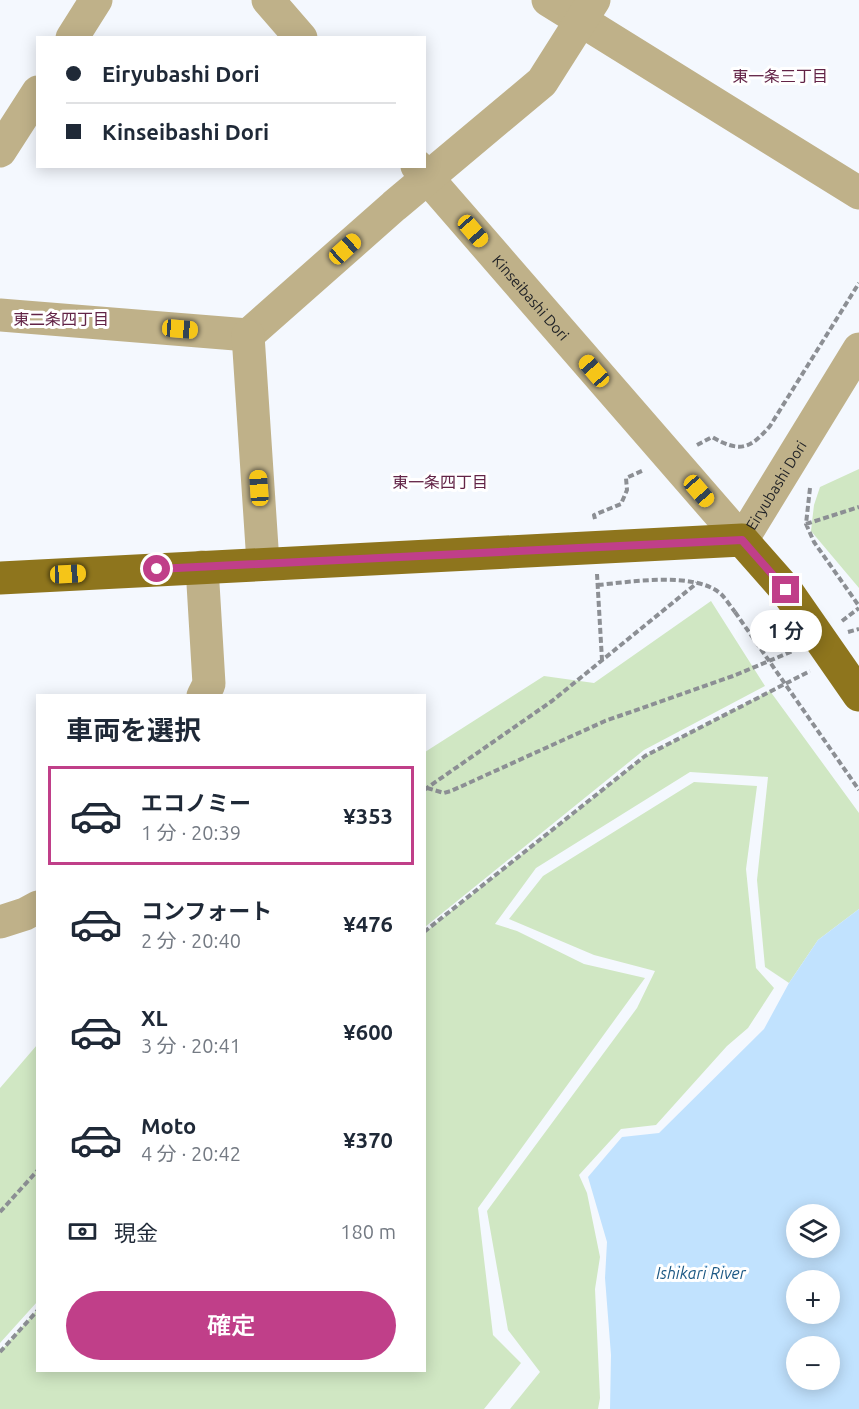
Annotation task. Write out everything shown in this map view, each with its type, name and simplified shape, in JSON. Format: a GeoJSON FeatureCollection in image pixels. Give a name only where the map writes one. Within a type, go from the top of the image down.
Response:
{"type":"FeatureCollection","features":[{"type":"Feature","properties":{"kind":"main road","name":"Eiryubashi Dori"},"geometry":{"type":"LineString","coordinates":[[0,578],[742,540]]}},
{"type":"Feature","properties":{"kind":"main road","name":"Kinseibashi Dori"},"geometry":{"type":"LineString","coordinates":[[742,540],[786,590],[859,695]]}},
{"type":"Feature","properties":{"kind":"street"},"geometry":{"type":"LineString","coordinates":[[73,36],[96,0]]}},
{"type":"Feature","properties":{"kind":"street"},"geometry":{"type":"LineString","coordinates":[[268,0],[299,36]]}},
{"type":"Feature","properties":{"kind":"street"},"geometry":{"type":"LineString","coordinates":[[548,0],[587,10],[859,193]]}},
{"type":"Feature","properties":{"kind":"street"},"geometry":{"type":"LineString","coordinates":[[0,315],[248,335],[422,172],[542,82],[587,10]]}},
{"type":"Feature","properties":{"kind":"street"},"geometry":{"type":"LineString","coordinates":[[0,151],[36,95]]}},
{"type":"Feature","properties":{"kind":"street","name":"Kinseibashi Dori"},"geometry":{"type":"LineString","coordinates":[[422,172],[742,540]]}},
{"type":"Feature","properties":{"kind":"street"},"geometry":{"type":"LineString","coordinates":[[248,335],[263,563]]}},
{"type":"Feature","properties":{"kind":"street","name":"Eiryubashi Dori"},"geometry":{"type":"LineString","coordinates":[[742,540],[859,349]]}},
{"type":"Feature","properties":{"kind":"street"},"geometry":{"type":"LineString","coordinates":[[202,567],[208,684],[204,694]]}},
{"type":"Feature","properties":{"kind":"street"},"geometry":{"type":"LineString","coordinates":[[0,922],[36,908]]}},
{"type":"Feature","properties":{"kind":"path"},"geometry":{"type":"LineString","coordinates":[[712,437],[726,445],[741,448],[756,442],[770,426],[859,284]]}},
{"type":"Feature","properties":{"kind":"path"},"geometry":{"type":"LineString","coordinates":[[602,660],[594,514],[621,504],[627,490],[627,478]]}},
{"type":"Feature","properties":{"kind":"path"},"geometry":{"type":"LineString","coordinates":[[813,481],[809,489],[806,524],[814,542],[859,607],[841,622]]}},
{"type":"Feature","properties":{"kind":"path"},"geometry":{"type":"LineString","coordinates":[[806,524],[859,507]]}},
{"type":"Feature","properties":{"kind":"path"},"geometry":{"type":"LineString","coordinates":[[598,585],[661,579],[697,583],[720,593],[859,790]]}},
{"type":"Feature","properties":{"kind":"path"},"geometry":{"type":"LineString","coordinates":[[426,789],[552,701],[697,583]]}},
{"type":"Feature","properties":{"kind":"path"},"geometry":{"type":"LineString","coordinates":[[426,789],[444,793],[451,791],[605,721],[733,676],[803,647]]}},
{"type":"Feature","properties":{"kind":"path"},"geometry":{"type":"LineString","coordinates":[[426,930],[645,756],[820,666]]}},
{"type":"Feature","properties":{"kind":"path"},"geometry":{"type":"LineString","coordinates":[[0,1212],[36,1172]]}},
{"type":"Feature","properties":{"kind":"path"},"geometry":{"type":"LineString","coordinates":[[0,1352],[36,1312]]}},
{"type":"Feature","properties":{"kind":"green space"},"geometry":{"type":"Polygon","coordinates":[[[859,469],[859,588],[811,531],[814,505],[820,487],[859,469]]]}},
{"type":"Feature","properties":{"kind":"green space"},"geometry":{"type":"Polygon","coordinates":[[[711,601],[765,686],[644,750],[426,926],[426,751],[544,676],[594,683],[711,601]]]}},
{"type":"Feature","properties":{"kind":"green space"},"geometry":{"type":"Polygon","coordinates":[[[770,691],[859,813],[859,909],[818,940],[789,983],[765,967],[757,880],[768,777],[690,772],[536,868],[495,924],[517,931],[584,964],[645,978],[478,1208],[493,1335],[521,1363],[484,1409],[0,1409],[0,1352],[36,1311],[36,1372],[426,1372],[426,931],[645,756],[770,691]]]}},
{"type":"Feature","properties":{"kind":"green space"},"geometry":{"type":"Polygon","coordinates":[[[694,782],[757,786],[746,869],[756,968],[774,988],[748,1028],[727,1046],[656,1125],[621,1129],[579,1175],[587,1193],[600,1257],[595,1289],[600,1398],[598,1409],[510,1409],[540,1372],[508,1330],[487,1211],[637,1008],[655,971],[594,955],[509,919],[543,876],[694,782]]]}},
{"type":"Feature","properties":{"kind":"green space"},"geometry":{"type":"Polygon","coordinates":[[[36,1046],[36,1303],[0,1343],[0,1088],[36,1046]]]}},
{"type":"Feature","properties":{"kind":"water","name":"Ishikari River"},"geometry":{"type":"Polygon","coordinates":[[[859,909],[859,1409],[610,1409],[611,1355],[605,1278],[607,1242],[588,1177],[622,1137],[659,1133],[764,1029],[789,983],[818,940],[859,909]]]}},
{"type":"Feature","properties":{"kind":"district","name":"東一条三丁目"},"geometry":{"type":"Point","coordinates":[780,76]}},
{"type":"Feature","properties":{"kind":"district","name":"東二条四丁目"},"geometry":{"type":"Point","coordinates":[61,319]}},
{"type":"Feature","properties":{"kind":"district","name":"東一条四丁目"},"geometry":{"type":"Point","coordinates":[440,482]}},
{"type":"Feature","properties":{"kind":"route"},"geometry":{"type":"LineString","coordinates":[[157,569],[742,540],[786,590]]}}]}
